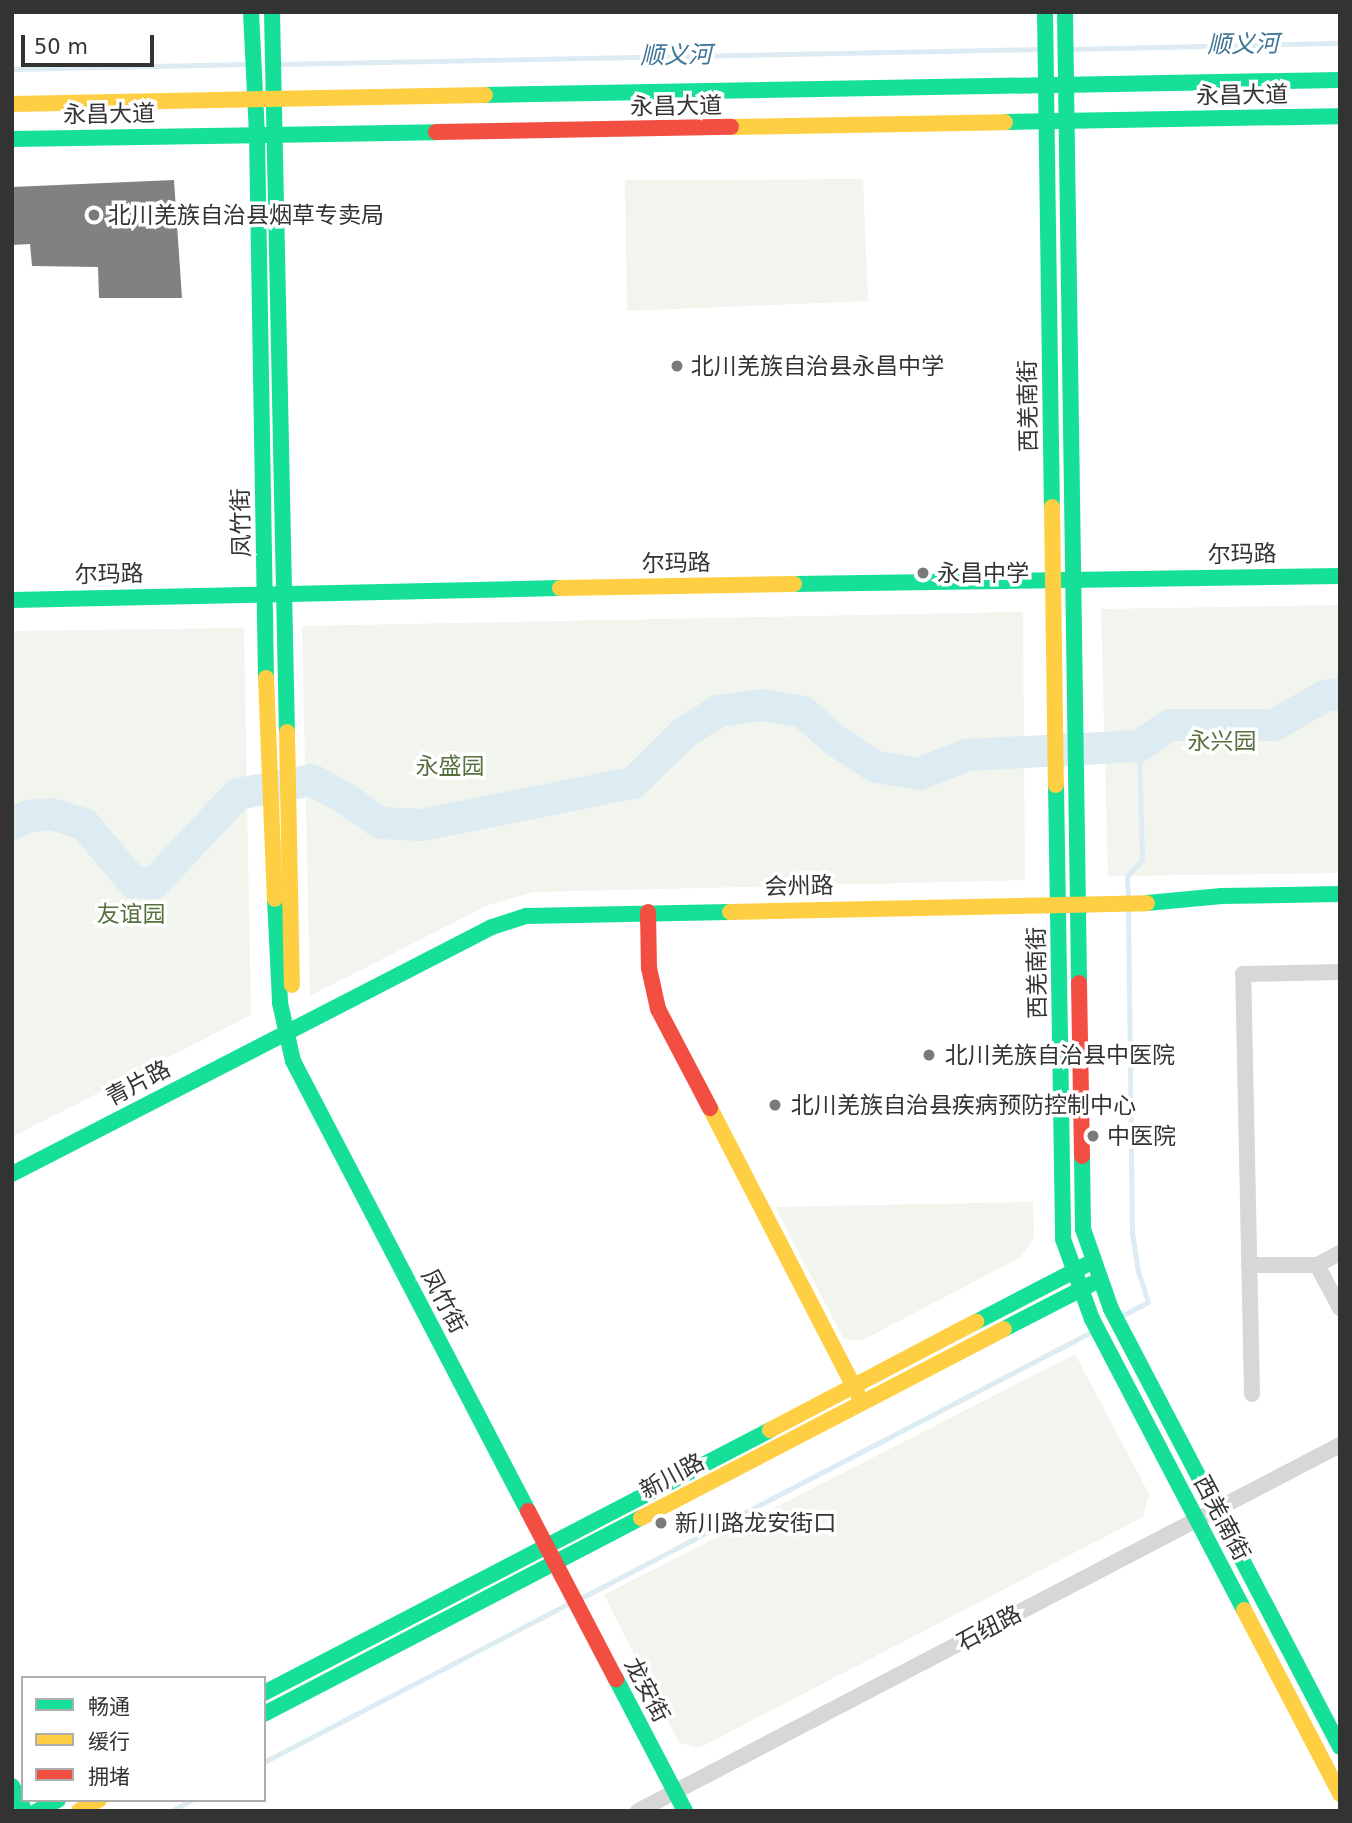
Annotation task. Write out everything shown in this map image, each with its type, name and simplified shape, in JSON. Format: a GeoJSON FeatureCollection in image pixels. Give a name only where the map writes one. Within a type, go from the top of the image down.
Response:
{"type":"FeatureCollection","features":[{"type":"Feature","properties":{"kind":"main road","name":"凤竹街"},"geometry":{"type":"LineString","coordinates":[[251,12],[253,100],[257,134],[268,765],[279,1003],[293,1061],[569,1589]]}},
{"type":"Feature","properties":{"kind":"main road","name":"凤竹街"},"geometry":{"type":"LineString","coordinates":[[272,12],[293,995],[285,1032]]}},
{"type":"Feature","properties":{"kind":"main road","name":"西羌南街"},"geometry":{"type":"LineString","coordinates":[[1065,17],[1083,1229],[1111,1309],[1340,1747]]}},
{"type":"Feature","properties":{"kind":"main road","name":"西羌南街"},"geometry":{"type":"LineString","coordinates":[[1045,18],[1063,1239],[1092,1319],[1340,1794]]}},
{"type":"Feature","properties":{"kind":"main road","name":"永昌大道"},"geometry":{"type":"LineString","coordinates":[[12,104],[1340,80]]}},
{"type":"Feature","properties":{"kind":"main road","name":"永昌大道"},"geometry":{"type":"LineString","coordinates":[[12,139],[1340,116]]}},
{"type":"Feature","properties":{"kind":"main road","name":"尔玛路"},"geometry":{"type":"LineString","coordinates":[[12,600],[284,592],[1340,576]]}},
{"type":"Feature","properties":{"kind":"main road","name":"会州路"},"geometry":{"type":"LineString","coordinates":[[285,1032],[509,920],[544,914],[1142,903],[1222,896],[1340,894]]}},
{"type":"Feature","properties":{"kind":"main road"},"geometry":{"type":"LineString","coordinates":[[648,912],[649,968],[658,1009],[863,1402]]}},
{"type":"Feature","properties":{"kind":"main road","name":"青片路"},"geometry":{"type":"LineString","coordinates":[[12,1174],[285,1032]]}},
{"type":"Feature","properties":{"kind":"main road","name":"新川路"},"geometry":{"type":"LineString","coordinates":[[266,1692],[1094,1260]]}},
{"type":"Feature","properties":{"kind":"main road","name":"新川路"},"geometry":{"type":"LineString","coordinates":[[266,1713],[1101,1279]]}},
{"type":"Feature","properties":{"kind":"main road","name":"龙安街"},"geometry":{"type":"LineString","coordinates":[[569,1589],[685,1811]]}},
{"type":"Feature","properties":{"kind":"main road"},"geometry":{"type":"LineString","coordinates":[[12,1786],[25,1811]]}},
{"type":"Feature","properties":{"kind":"main road"},"geometry":{"type":"LineString","coordinates":[[37,1811],[54,1802]]}},
{"type":"Feature","properties":{"kind":"main road"},"geometry":{"type":"LineString","coordinates":[[79,1811],[95,1802]]}},
{"type":"Feature","properties":{"kind":"street"},"geometry":{"type":"LineString","coordinates":[[1252,1394],[1243,974],[1340,972]]}},
{"type":"Feature","properties":{"kind":"street"},"geometry":{"type":"LineString","coordinates":[[1249,1265],[1317,1265],[1340,1253]]}},
{"type":"Feature","properties":{"kind":"street"},"geometry":{"type":"LineString","coordinates":[[1317,1265],[1340,1308]]}},
{"type":"Feature","properties":{"kind":"street","name":"石纽路"},"geometry":{"type":"LineString","coordinates":[[638,1811],[1340,1445]]}},
{"type":"Feature","properties":{"kind":"green space"},"geometry":{"type":"Polygon","coordinates":[[[863,179],[868,301],[627,311],[625,180],[863,179]]]}},
{"type":"Feature","properties":{"kind":"green space","name":"永兴园"},"geometry":{"type":"Polygon","coordinates":[[[1340,605],[1340,873],[1108,876],[1101,609],[1340,605]]]}},
{"type":"Feature","properties":{"kind":"green space","name":"永盛园"},"geometry":{"type":"Polygon","coordinates":[[[1023,612],[1025,880],[534,892],[488,905],[310,996],[302,626],[1023,612]]]}},
{"type":"Feature","properties":{"kind":"green space","name":"友谊园"},"geometry":{"type":"Polygon","coordinates":[[[244,628],[251,1015],[12,1137],[12,631],[244,628]]]}},
{"type":"Feature","properties":{"kind":"green space"},"geometry":{"type":"Polygon","coordinates":[[[1033,1202],[1034,1237],[1021,1257],[861,1341],[843,1338],[775,1207],[1033,1202]]]}},
{"type":"Feature","properties":{"kind":"green space"},"geometry":{"type":"Polygon","coordinates":[[[1075,1354],[1149,1494],[1143,1517],[699,1748],[679,1743],[604,1595],[1075,1354]]]}},
{"type":"Feature","properties":{"kind":"building","name":"北川羌族自治县烟草专卖局"},"geometry":{"type":"Polygon","coordinates":[[[174,180],[182,298],[99,298],[98,267],[32,266],[30,244],[12,245],[12,187],[174,180]]]}},
{"type":"Feature","properties":{"kind":"waterway","name":"顺义河"},"geometry":{"type":"LineString","coordinates":[[1069,49],[1340,43]]}},
{"type":"Feature","properties":{"kind":"waterway","name":"顺义河"},"geometry":{"type":"LineString","coordinates":[[278,64],[1041,49]]}},
{"type":"Feature","properties":{"kind":"waterway","name":"顺义河"},"geometry":{"type":"LineString","coordinates":[[12,69],[247,64]]}},
{"type":"Feature","properties":{"kind":"waterway"},"geometry":{"type":"LineString","coordinates":[[12,824],[29,816],[51,814],[84,824],[134,883],[154,883],[238,794],[312,780],[345,798],[380,823],[422,825],[633,783],[685,732],[718,711],[762,705],[803,712],[836,741],[876,767],[919,774],[967,755],[1139,746],[1170,725],[1274,725],[1325,696],[1340,694]]}},
{"type":"Feature","properties":{"kind":"waterway"},"geometry":{"type":"LineString","coordinates":[[1128,897],[1127,877],[1142,860],[1139,746]]}},
{"type":"Feature","properties":{"kind":"waterway"},"geometry":{"type":"LineString","coordinates":[[1121,1316],[1148,1302],[1138,1271],[1132,1234],[1128,907]]}},
{"type":"Feature","properties":{"kind":"waterway"},"geometry":{"type":"LineString","coordinates":[[581,1598],[1093,1331]]}},
{"type":"Feature","properties":{"kind":"waterway"},"geometry":{"type":"LineString","coordinates":[[266,1761],[572,1602]]}},
{"type":"Feature","properties":{"kind":"waterway"},"geometry":{"type":"LineString","coordinates":[[171,1811],[188,1802]]}},
{"type":"Feature","properties":{"kind":"traffic: fast"},"geometry":{"type":"LineString","coordinates":[[251,12],[257,134],[266,678]]}},
{"type":"Feature","properties":{"kind":"traffic: fast"},"geometry":{"type":"LineString","coordinates":[[272,12],[287,732]]}},
{"type":"Feature","properties":{"kind":"traffic: fast"},"geometry":{"type":"LineString","coordinates":[[1045,12],[1052,507]]}},
{"type":"Feature","properties":{"kind":"traffic: fast"},"geometry":{"type":"LineString","coordinates":[[1065,12],[1079,983]]}},
{"type":"Feature","properties":{"kind":"traffic: fast"},"geometry":{"type":"LineString","coordinates":[[485,95],[1340,80]]}},
{"type":"Feature","properties":{"kind":"traffic: fast"},"geometry":{"type":"LineString","coordinates":[[1005,122],[1340,116]]}},
{"type":"Feature","properties":{"kind":"traffic: fast"},"geometry":{"type":"LineString","coordinates":[[12,139],[436,132]]}},
{"type":"Feature","properties":{"kind":"traffic: fast"},"geometry":{"type":"LineString","coordinates":[[794,584],[1340,576]]}},
{"type":"Feature","properties":{"kind":"traffic: fast"},"geometry":{"type":"LineString","coordinates":[[12,600],[560,588]]}},
{"type":"Feature","properties":{"kind":"traffic: fast"},"geometry":{"type":"LineString","coordinates":[[1056,785],[1063,1239],[1092,1319],[1244,1610]]}},
{"type":"Feature","properties":{"kind":"traffic: fast"},"geometry":{"type":"LineString","coordinates":[[1147,903],[1222,896],[1340,894]]}},
{"type":"Feature","properties":{"kind":"traffic: fast"},"geometry":{"type":"LineString","coordinates":[[275,899],[280,1003],[293,1061],[528,1511]]}},
{"type":"Feature","properties":{"kind":"traffic: fast"},"geometry":{"type":"LineString","coordinates":[[12,1174],[492,927],[526,916],[730,912]]}},
{"type":"Feature","properties":{"kind":"traffic: fast"},"geometry":{"type":"LineString","coordinates":[[1082,1156],[1083,1229],[1111,1309],[1340,1747]]}},
{"type":"Feature","properties":{"kind":"traffic: fast"},"geometry":{"type":"LineString","coordinates":[[976,1322],[1086,1265]]}},
{"type":"Feature","properties":{"kind":"traffic: fast"},"geometry":{"type":"LineString","coordinates":[[1004,1329],[1091,1284]]}},
{"type":"Feature","properties":{"kind":"traffic: fast"},"geometry":{"type":"LineString","coordinates":[[266,1692],[770,1430]]}},
{"type":"Feature","properties":{"kind":"traffic: fast"},"geometry":{"type":"LineString","coordinates":[[266,1713],[641,1518]]}},
{"type":"Feature","properties":{"kind":"traffic: fast"},"geometry":{"type":"LineString","coordinates":[[616,1679],[685,1811]]}},
{"type":"Feature","properties":{"kind":"traffic: fast"},"geometry":{"type":"LineString","coordinates":[[12,1786],[25,1811]]}},
{"type":"Feature","properties":{"kind":"traffic: fast"},"geometry":{"type":"LineString","coordinates":[[37,1811],[54,1802]]}},
{"type":"Feature","properties":{"kind":"traffic: slow"},"geometry":{"type":"LineString","coordinates":[[12,104],[485,95]]}},
{"type":"Feature","properties":{"kind":"traffic: slow"},"geometry":{"type":"LineString","coordinates":[[731,127],[1005,122]]}},
{"type":"Feature","properties":{"kind":"traffic: slow"},"geometry":{"type":"LineString","coordinates":[[1052,507],[1056,785]]}},
{"type":"Feature","properties":{"kind":"traffic: slow"},"geometry":{"type":"LineString","coordinates":[[560,588],[794,584]]}},
{"type":"Feature","properties":{"kind":"traffic: slow"},"geometry":{"type":"LineString","coordinates":[[266,678],[275,899]]}},
{"type":"Feature","properties":{"kind":"traffic: slow"},"geometry":{"type":"LineString","coordinates":[[287,732],[292,985]]}},
{"type":"Feature","properties":{"kind":"traffic: slow"},"geometry":{"type":"LineString","coordinates":[[730,912],[1147,903]]}},
{"type":"Feature","properties":{"kind":"traffic: slow"},"geometry":{"type":"LineString","coordinates":[[710,1108],[860,1398]]}},
{"type":"Feature","properties":{"kind":"traffic: slow"},"geometry":{"type":"LineString","coordinates":[[770,1430],[976,1322]]}},
{"type":"Feature","properties":{"kind":"traffic: slow"},"geometry":{"type":"LineString","coordinates":[[641,1518],[1004,1329]]}},
{"type":"Feature","properties":{"kind":"traffic: slow"},"geometry":{"type":"LineString","coordinates":[[1244,1610],[1340,1794]]}},
{"type":"Feature","properties":{"kind":"traffic: slow"},"geometry":{"type":"LineString","coordinates":[[79,1811],[95,1802]]}},
{"type":"Feature","properties":{"kind":"traffic: jam"},"geometry":{"type":"LineString","coordinates":[[436,132],[731,127]]}},
{"type":"Feature","properties":{"kind":"traffic: jam"},"geometry":{"type":"LineString","coordinates":[[648,912],[649,968],[658,1009],[710,1108]]}},
{"type":"Feature","properties":{"kind":"traffic: jam"},"geometry":{"type":"LineString","coordinates":[[1079,983],[1082,1156]]}},
{"type":"Feature","properties":{"kind":"traffic: jam"},"geometry":{"type":"LineString","coordinates":[[528,1511],[616,1679]]}},
{"type":"Feature","properties":{"kind":"place","name":"北川羌族自治县烟草专卖局"},"geometry":{"type":"Point","coordinates":[94,215]}},
{"type":"Feature","properties":{"kind":"place","name":"北川羌族自治县永昌中学"},"geometry":{"type":"Point","coordinates":[677,366]}},
{"type":"Feature","properties":{"kind":"place","name":"永昌中学"},"geometry":{"type":"Point","coordinates":[923,573]}},
{"type":"Feature","properties":{"kind":"place","name":"北川羌族自治县中医院"},"geometry":{"type":"Point","coordinates":[929,1055]}},
{"type":"Feature","properties":{"kind":"place","name":"北川羌族自治县疾病预防控制中心"},"geometry":{"type":"Point","coordinates":[775,1105]}},
{"type":"Feature","properties":{"kind":"place","name":"中医院"},"geometry":{"type":"Point","coordinates":[1093,1136]}},
{"type":"Feature","properties":{"kind":"place","name":"新川路龙安街口"},"geometry":{"type":"Point","coordinates":[661,1523]}}]}
